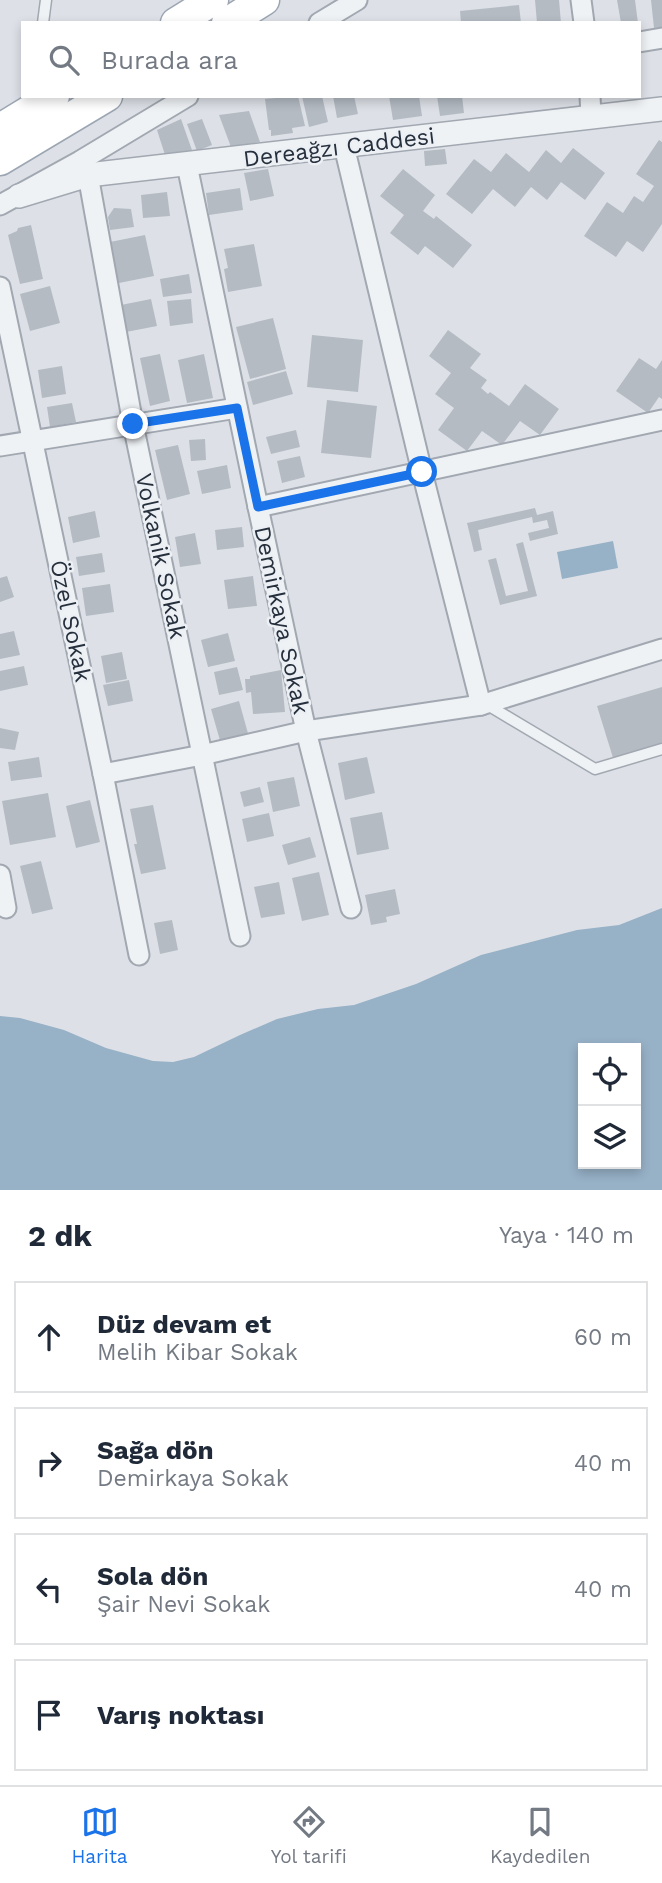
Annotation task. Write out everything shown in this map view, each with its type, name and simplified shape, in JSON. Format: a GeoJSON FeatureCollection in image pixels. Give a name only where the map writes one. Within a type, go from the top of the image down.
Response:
{"type":"FeatureCollection","features":[{"type":"Feature","properties":{"kind":"main road"},"geometry":{"type":"LineString","coordinates":[[179,21],[213,0]]}},
{"type":"Feature","properties":{"kind":"main road"},"geometry":{"type":"LineString","coordinates":[[230,21],[264,0]]}},
{"type":"Feature","properties":{"kind":"main road"},"geometry":{"type":"LineString","coordinates":[[0,129],[51,98]]}},
{"type":"Feature","properties":{"kind":"main road"},"geometry":{"type":"LineString","coordinates":[[0,160],[104,98]]}},
{"type":"Feature","properties":{"kind":"street"},"geometry":{"type":"LineString","coordinates":[[323,21],[357,0]]}},
{"type":"Feature","properties":{"kind":"street"},"geometry":{"type":"LineString","coordinates":[[582,0],[584,21]]}},
{"type":"Feature","properties":{"kind":"street"},"geometry":{"type":"LineString","coordinates":[[641,42],[662,38]]}},
{"type":"Feature","properties":{"kind":"street"},"geometry":{"type":"LineString","coordinates":[[9,200],[185,98]]}},
{"type":"Feature","properties":{"kind":"street","name":"Dereağzı Caddesi"},"geometry":{"type":"LineString","coordinates":[[9,200],[88,175],[344,146],[591,106],[662,109]]}},
{"type":"Feature","properties":{"kind":"street"},"geometry":{"type":"LineString","coordinates":[[344,146],[422,472],[483,704]]}},
{"type":"Feature","properties":{"kind":"street","name":"Demirkaya Sokak"},"geometry":{"type":"LineString","coordinates":[[187,165],[306,731],[351,908]]}},
{"type":"Feature","properties":{"kind":"street","name":"Volkanik Sokak"},"geometry":{"type":"LineString","coordinates":[[88,175],[133,424],[240,936]]}},
{"type":"Feature","properties":{"kind":"street","name":"Özel Sokak"},"geometry":{"type":"LineString","coordinates":[[0,287],[34,440],[139,955]]}},
{"type":"Feature","properties":{"kind":"street"},"geometry":{"type":"LineString","coordinates":[[0,446],[237,408]]}},
{"type":"Feature","properties":{"kind":"street"},"geometry":{"type":"LineString","coordinates":[[258,507],[662,420]]}},
{"type":"Feature","properties":{"kind":"street"},"geometry":{"type":"LineString","coordinates":[[103,774],[306,731],[483,704],[662,649]]}},
{"type":"Feature","properties":{"kind":"street"},"geometry":{"type":"LineString","coordinates":[[0,875],[6,908]]}},
{"type":"Feature","properties":{"kind":"lane"},"geometry":{"type":"LineString","coordinates":[[43,21],[46,0]]}},
{"type":"Feature","properties":{"kind":"lane"},"geometry":{"type":"LineString","coordinates":[[483,704],[595,769],[662,749]]}},
{"type":"Feature","properties":{"kind":"water"},"geometry":{"type":"Polygon","coordinates":[[[613,541],[618,568],[562,579],[557,552],[613,541]]]}},
{"type":"Feature","properties":{"kind":"water"},"geometry":{"type":"Polygon","coordinates":[[[662,908],[662,1190],[0,1190],[0,1016],[20,1018],[64,1030],[106,1048],[153,1061],[173,1062],[194,1057],[277,1019],[318,1009],[354,1005],[416,984],[481,955],[577,930],[619,925],[662,908]]]}},
{"type":"Feature","properties":{"kind":"building"},"geometry":{"type":"Polygon","coordinates":[[[535,0],[559,0],[561,21],[537,21],[535,0]]]}},
{"type":"Feature","properties":{"kind":"building"},"geometry":{"type":"Polygon","coordinates":[[[617,0],[635,0],[638,21],[621,21],[617,0]]]}},
{"type":"Feature","properties":{"kind":"building"},"geometry":{"type":"Polygon","coordinates":[[[651,0],[662,0],[662,27],[654,28],[651,0]]]}},
{"type":"Feature","properties":{"kind":"building"},"geometry":{"type":"Polygon","coordinates":[[[519,5],[521,21],[461,21],[460,11],[519,5]]]}},
{"type":"Feature","properties":{"kind":"building"},"geometry":{"type":"Polygon","coordinates":[[[298,98],[305,126],[292,128],[293,133],[271,136],[265,99],[298,98]]]}},
{"type":"Feature","properties":{"kind":"building"},"geometry":{"type":"Polygon","coordinates":[[[302,98],[322,98],[328,122],[309,127],[302,98]]]}},
{"type":"Feature","properties":{"kind":"building"},"geometry":{"type":"Polygon","coordinates":[[[333,98],[354,98],[358,114],[337,118],[333,98]]]}},
{"type":"Feature","properties":{"kind":"building"},"geometry":{"type":"Polygon","coordinates":[[[389,98],[419,98],[422,116],[393,120],[389,98]]]}},
{"type":"Feature","properties":{"kind":"building"},"geometry":{"type":"Polygon","coordinates":[[[437,98],[462,98],[464,113],[440,116],[437,98]]]}},
{"type":"Feature","properties":{"kind":"building"},"geometry":{"type":"Polygon","coordinates":[[[249,111],[260,142],[231,147],[219,115],[249,111]]]}},
{"type":"Feature","properties":{"kind":"building"},"geometry":{"type":"Polygon","coordinates":[[[181,119],[193,153],[166,158],[157,130],[181,119]]]}},
{"type":"Feature","properties":{"kind":"building"},"geometry":{"type":"Polygon","coordinates":[[[202,119],[212,145],[197,151],[187,124],[202,119]]]}},
{"type":"Feature","properties":{"kind":"building"},"geometry":{"type":"Polygon","coordinates":[[[659,140],[662,142],[662,224],[643,252],[627,241],[616,257],[584,236],[607,202],[623,213],[634,196],[643,202],[654,186],[636,174],[659,140]]]}},
{"type":"Feature","properties":{"kind":"building"},"geometry":{"type":"Polygon","coordinates":[[[573,148],[605,173],[585,200],[561,182],[547,200],[531,187],[515,207],[493,189],[472,214],[446,194],[474,159],[491,172],[506,153],[529,172],[546,150],[561,163],[573,148]]]}},
{"type":"Feature","properties":{"kind":"building"},"geometry":{"type":"Polygon","coordinates":[[[445,149],[447,164],[425,166],[424,151],[445,149]]]}},
{"type":"Feature","properties":{"kind":"building"},"geometry":{"type":"Polygon","coordinates":[[[268,169],[274,196],[250,201],[244,173],[268,169]]]}},
{"type":"Feature","properties":{"kind":"building"},"geometry":{"type":"Polygon","coordinates":[[[403,169],[435,195],[423,211],[434,219],[436,216],[472,245],[453,268],[425,246],[418,255],[390,233],[404,215],[380,196],[403,169]]]}},
{"type":"Feature","properties":{"kind":"building"},"geometry":{"type":"Polygon","coordinates":[[[240,188],[243,210],[209,215],[206,193],[240,188]]]}},
{"type":"Feature","properties":{"kind":"building"},"geometry":{"type":"Polygon","coordinates":[[[167,192],[170,216],[143,218],[141,195],[167,192]]]}},
{"type":"Feature","properties":{"kind":"building"},"geometry":{"type":"Polygon","coordinates":[[[114,208],[131,209],[134,227],[110,230],[108,217],[114,208]]]}},
{"type":"Feature","properties":{"kind":"building"},"geometry":{"type":"Polygon","coordinates":[[[31,225],[43,279],[20,284],[8,235],[18,228],[31,225]]]}},
{"type":"Feature","properties":{"kind":"building"},"geometry":{"type":"Polygon","coordinates":[[[145,235],[154,276],[114,284],[105,243],[145,235]]]}},
{"type":"Feature","properties":{"kind":"building"},"geometry":{"type":"Polygon","coordinates":[[[254,244],[262,286],[228,292],[224,269],[228,268],[224,249],[254,244]]]}},
{"type":"Feature","properties":{"kind":"building"},"geometry":{"type":"Polygon","coordinates":[[[189,274],[192,293],[163,297],[160,279],[189,274]]]}},
{"type":"Feature","properties":{"kind":"building"},"geometry":{"type":"Polygon","coordinates":[[[50,286],[60,323],[30,331],[20,294],[50,286]]]}},
{"type":"Feature","properties":{"kind":"building"},"geometry":{"type":"Polygon","coordinates":[[[151,299],[157,326],[126,332],[121,305],[151,299]]]}},
{"type":"Feature","properties":{"kind":"building"},"geometry":{"type":"Polygon","coordinates":[[[191,299],[193,323],[170,326],[167,301],[191,299]]]}},
{"type":"Feature","properties":{"kind":"building"},"geometry":{"type":"Polygon","coordinates":[[[273,318],[286,369],[250,379],[236,327],[273,318]]]}},
{"type":"Feature","properties":{"kind":"building"},"geometry":{"type":"Polygon","coordinates":[[[448,330],[481,354],[470,368],[487,380],[481,388],[488,394],[490,392],[509,406],[525,384],[559,409],[540,435],[520,421],[502,445],[482,431],[467,451],[438,430],[454,408],[435,394],[451,373],[429,356],[448,330]]]}},
{"type":"Feature","properties":{"kind":"building"},"geometry":{"type":"Polygon","coordinates":[[[312,335],[363,340],[358,392],[307,387],[312,335]]]}},
{"type":"Feature","properties":{"kind":"building"},"geometry":{"type":"Polygon","coordinates":[[[160,354],[170,401],[150,406],[140,358],[160,354]]]}},
{"type":"Feature","properties":{"kind":"building"},"geometry":{"type":"Polygon","coordinates":[[[204,354],[213,398],[187,403],[178,360],[204,354]]]}},
{"type":"Feature","properties":{"kind":"building"},"geometry":{"type":"Polygon","coordinates":[[[639,358],[656,369],[662,360],[662,399],[659,397],[648,413],[616,391],[639,358]]]}},
{"type":"Feature","properties":{"kind":"building"},"geometry":{"type":"Polygon","coordinates":[[[62,366],[66,394],[42,398],[38,370],[62,366]]]}},
{"type":"Feature","properties":{"kind":"building"},"geometry":{"type":"Polygon","coordinates":[[[286,371],[293,394],[253,405],[247,382],[286,371]]]}},
{"type":"Feature","properties":{"kind":"building"},"geometry":{"type":"Polygon","coordinates":[[[327,400],[377,406],[371,458],[321,453],[327,400]]]}},
{"type":"Feature","properties":{"kind":"building"},"geometry":{"type":"Polygon","coordinates":[[[72,403],[76,422],[50,427],[47,407],[72,403]]]}},
{"type":"Feature","properties":{"kind":"building"},"geometry":{"type":"Polygon","coordinates":[[[296,430],[300,447],[271,454],[266,437],[296,430]]]}},
{"type":"Feature","properties":{"kind":"building"},"geometry":{"type":"Polygon","coordinates":[[[205,439],[206,460],[191,461],[189,440],[205,439]]]}},
{"type":"Feature","properties":{"kind":"building"},"geometry":{"type":"Polygon","coordinates":[[[178,445],[190,494],[167,500],[155,450],[178,445]]]}},
{"type":"Feature","properties":{"kind":"building"},"geometry":{"type":"Polygon","coordinates":[[[300,456],[305,477],[282,483],[277,461],[300,456]]]}},
{"type":"Feature","properties":{"kind":"building"},"geometry":{"type":"Polygon","coordinates":[[[227,465],[231,488],[202,494],[197,471],[227,465]]]}},
{"type":"Feature","properties":{"kind":"building"},"geometry":{"type":"Polygon","coordinates":[[[535,508],[537,515],[553,511],[558,534],[530,541],[528,533],[549,528],[547,520],[533,523],[532,517],[478,530],[482,550],[474,552],[467,523],[535,508]]]}},
{"type":"Feature","properties":{"kind":"building"},"geometry":{"type":"Polygon","coordinates":[[[95,511],[100,537],[73,543],[68,517],[95,511]]]}},
{"type":"Feature","properties":{"kind":"building"},"geometry":{"type":"Polygon","coordinates":[[[242,527],[244,547],[217,550],[215,530],[242,527]]]}},
{"type":"Feature","properties":{"kind":"building"},"geometry":{"type":"Polygon","coordinates":[[[195,533],[201,564],[180,567],[175,537],[195,533]]]}},
{"type":"Feature","properties":{"kind":"building"},"geometry":{"type":"Polygon","coordinates":[[[523,542],[537,596],[500,605],[488,560],[496,558],[506,596],[528,591],[516,544],[523,542]]]}},
{"type":"Feature","properties":{"kind":"building"},"geometry":{"type":"Polygon","coordinates":[[[102,553],[105,572],[79,576],[76,557],[102,553]]]}},
{"type":"Feature","properties":{"kind":"building"},"geometry":{"type":"Polygon","coordinates":[[[7,576],[14,597],[0,602],[0,578],[7,576]]]}},
{"type":"Feature","properties":{"kind":"building"},"geometry":{"type":"Polygon","coordinates":[[[253,576],[257,606],[228,609],[224,580],[253,576]]]}},
{"type":"Feature","properties":{"kind":"building"},"geometry":{"type":"Polygon","coordinates":[[[110,584],[114,612],[86,616],[82,588],[110,584]]]}},
{"type":"Feature","properties":{"kind":"building"},"geometry":{"type":"Polygon","coordinates":[[[14,631],[20,655],[0,659],[0,634],[14,631]]]}},
{"type":"Feature","properties":{"kind":"building"},"geometry":{"type":"Polygon","coordinates":[[[228,633],[235,661],[208,667],[201,640],[228,633]]]}},
{"type":"Feature","properties":{"kind":"building"},"geometry":{"type":"Polygon","coordinates":[[[122,652],[127,679],[106,683],[101,656],[122,652]]]}},
{"type":"Feature","properties":{"kind":"building"},"geometry":{"type":"Polygon","coordinates":[[[24,666],[28,685],[0,691],[0,671],[24,666]]]}},
{"type":"Feature","properties":{"kind":"building"},"geometry":{"type":"Polygon","coordinates":[[[237,667],[243,690],[219,695],[214,672],[237,667]]]}},
{"type":"Feature","properties":{"kind":"building"},"geometry":{"type":"Polygon","coordinates":[[[281,670],[285,712],[253,714],[251,692],[246,693],[245,679],[281,670]]]}},
{"type":"Feature","properties":{"kind":"building"},"geometry":{"type":"Polygon","coordinates":[[[129,680],[133,701],[108,706],[103,685],[129,680]]]}},
{"type":"Feature","properties":{"kind":"building"},"geometry":{"type":"Polygon","coordinates":[[[662,687],[662,746],[614,761],[597,706],[662,687]]]}},
{"type":"Feature","properties":{"kind":"building"},"geometry":{"type":"Polygon","coordinates":[[[239,701],[249,737],[221,744],[211,709],[239,701]]]}},
{"type":"Feature","properties":{"kind":"building"},"geometry":{"type":"Polygon","coordinates":[[[0,728],[19,732],[15,750],[0,748],[0,728]]]}},
{"type":"Feature","properties":{"kind":"building"},"geometry":{"type":"Polygon","coordinates":[[[39,757],[42,777],[11,781],[8,762],[39,757]]]}},
{"type":"Feature","properties":{"kind":"building"},"geometry":{"type":"Polygon","coordinates":[[[367,757],[375,793],[345,800],[338,763],[367,757]]]}},
{"type":"Feature","properties":{"kind":"building"},"geometry":{"type":"Polygon","coordinates":[[[294,777],[300,806],[273,812],[267,782],[294,777]]]}},
{"type":"Feature","properties":{"kind":"building"},"geometry":{"type":"Polygon","coordinates":[[[260,787],[264,802],[244,807],[240,792],[260,787]]]}},
{"type":"Feature","properties":{"kind":"building"},"geometry":{"type":"Polygon","coordinates":[[[48,793],[56,837],[10,845],[2,801],[48,793]]]}},
{"type":"Feature","properties":{"kind":"building"},"geometry":{"type":"Polygon","coordinates":[[[90,800],[100,842],[76,848],[66,806],[90,800]]]}},
{"type":"Feature","properties":{"kind":"building"},"geometry":{"type":"Polygon","coordinates":[[[153,805],[166,869],[141,874],[130,809],[153,805]]]}},
{"type":"Feature","properties":{"kind":"building"},"geometry":{"type":"Polygon","coordinates":[[[382,812],[389,849],[357,855],[350,818],[382,812]]]}},
{"type":"Feature","properties":{"kind":"building"},"geometry":{"type":"Polygon","coordinates":[[[269,813],[274,836],[247,842],[242,819],[269,813]]]}},
{"type":"Feature","properties":{"kind":"building"},"geometry":{"type":"Polygon","coordinates":[[[310,837],[316,857],[288,865],[282,845],[310,837]]]}},
{"type":"Feature","properties":{"kind":"building"},"geometry":{"type":"Polygon","coordinates":[[[41,861],[53,909],[32,914],[20,866],[41,861]]]}},
{"type":"Feature","properties":{"kind":"building"},"geometry":{"type":"Polygon","coordinates":[[[319,872],[329,915],[302,921],[292,878],[319,872]]]}},
{"type":"Feature","properties":{"kind":"building"},"geometry":{"type":"Polygon","coordinates":[[[279,882],[285,914],[261,918],[254,887],[279,882]]]}},
{"type":"Feature","properties":{"kind":"building"},"geometry":{"type":"Polygon","coordinates":[[[395,889],[400,914],[386,917],[387,922],[371,925],[365,895],[395,889]]]}},
{"type":"Feature","properties":{"kind":"building"},"geometry":{"type":"Polygon","coordinates":[[[172,920],[178,950],[160,954],[154,923],[172,920]]]}},
{"type":"Feature","properties":{"kind":"route"},"geometry":{"type":"LineString","coordinates":[[133,424],[237,408],[258,507],[422,472]]}}]}
